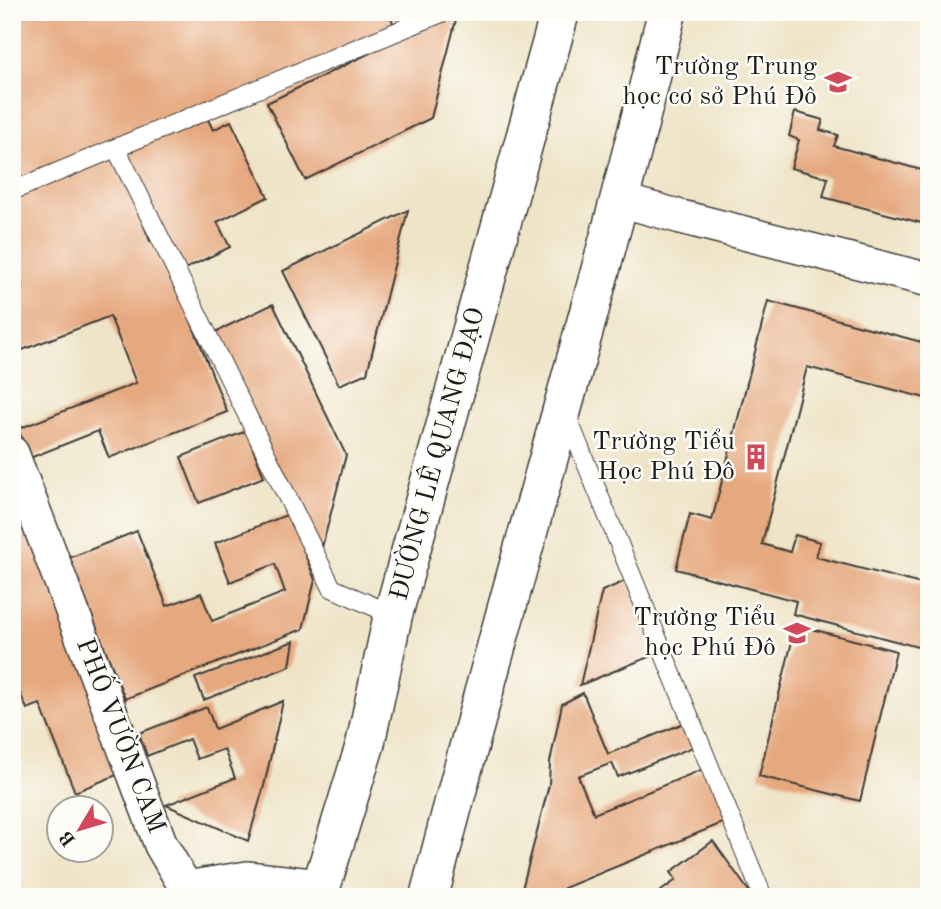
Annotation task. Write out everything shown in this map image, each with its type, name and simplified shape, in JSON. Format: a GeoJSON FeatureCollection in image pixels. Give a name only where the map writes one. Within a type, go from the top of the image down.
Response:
{"type":"FeatureCollection","features":[{"type":"Feature","properties":{"kind":"main road","name":"ĐƯỜNG LÊ QUANG ĐẠO"},"geometry":{"type":"LineString","coordinates":[[320,891],[365,745],[393,615],[560,12]]}},
{"type":"Feature","properties":{"kind":"main road"},"geometry":{"type":"LineString","coordinates":[[429,897],[461,770],[620,200],[667,12]]}},
{"type":"Feature","properties":{"kind":"street"},"geometry":{"type":"LineString","coordinates":[[620,200],[929,280]]}},
{"type":"Feature","properties":{"kind":"street","name":"PHỐ VƯỜN CAM"},"geometry":{"type":"LineString","coordinates":[[12,453],[161,845],[184,892],[247,878],[320,891]]}},
{"type":"Feature","properties":{"kind":"lane"},"geometry":{"type":"LineString","coordinates":[[12,191],[444,12]]}},
{"type":"Feature","properties":{"kind":"lane"},"geometry":{"type":"LineString","coordinates":[[116,148],[332,588],[393,615]]}},
{"type":"Feature","properties":{"kind":"lane"},"geometry":{"type":"LineString","coordinates":[[562,406],[763,897]]}},
{"type":"Feature","properties":{"kind":"building"},"geometry":{"type":"Polygon","coordinates":[[[12,12],[389,12],[396,31],[12,182],[12,12]]]}},
{"type":"Feature","properties":{"kind":"building"},"geometry":{"type":"Polygon","coordinates":[[[458,12],[431,118],[305,180],[267,103],[458,12]]]}},
{"type":"Feature","properties":{"kind":"building"},"geometry":{"type":"Polygon","coordinates":[[[795,112],[823,120],[820,130],[838,135],[834,146],[929,172],[929,225],[823,197],[828,178],[791,168],[799,140],[789,136],[795,112]]]}},
{"type":"Feature","properties":{"kind":"building"},"geometry":{"type":"Polygon","coordinates":[[[205,113],[213,130],[231,121],[268,197],[217,222],[230,247],[181,271],[123,153],[205,113]]]}},
{"type":"Feature","properties":{"kind":"building"},"geometry":{"type":"Polygon","coordinates":[[[117,157],[150,241],[158,238],[227,412],[109,458],[98,431],[30,458],[18,429],[136,383],[110,316],[12,354],[12,295],[22,291],[12,267],[12,198],[117,157]]]}},
{"type":"Feature","properties":{"kind":"building"},"geometry":{"type":"Polygon","coordinates":[[[408,210],[367,373],[339,385],[283,271],[408,210]]]}},
{"type":"Feature","properties":{"kind":"building","name":"Trường Tiểu Học Phú Đô"},"geometry":{"type":"Polygon","coordinates":[[[768,301],[929,344],[929,399],[807,367],[762,544],[790,552],[795,535],[820,542],[816,557],[929,586],[929,650],[793,614],[796,601],[676,569],[690,514],[712,520],[768,301]]]}},
{"type":"Feature","properties":{"kind":"building"},"geometry":{"type":"Polygon","coordinates":[[[273,304],[346,455],[320,555],[211,334],[273,304]]]}},
{"type":"Feature","properties":{"kind":"building"},"geometry":{"type":"Polygon","coordinates":[[[246,431],[264,477],[199,503],[181,457],[246,431]]]}},
{"type":"Feature","properties":{"kind":"building"},"geometry":{"type":"Polygon","coordinates":[[[12,486],[129,770],[75,792],[40,704],[27,709],[16,684],[12,685],[12,486]]]}},
{"type":"Feature","properties":{"kind":"building"},"geometry":{"type":"Polygon","coordinates":[[[289,514],[315,580],[303,629],[125,699],[69,558],[137,531],[167,606],[201,593],[212,621],[285,592],[275,564],[230,582],[215,543],[289,514]]]}},
{"type":"Feature","properties":{"kind":"building"},"geometry":{"type":"Polygon","coordinates":[[[630,579],[661,652],[580,685],[602,591],[630,579]]]}},
{"type":"Feature","properties":{"kind":"building"},"geometry":{"type":"Polygon","coordinates":[[[796,625],[896,651],[860,801],[759,776],[796,625]]]}},
{"type":"Feature","properties":{"kind":"building"},"geometry":{"type":"Polygon","coordinates":[[[294,641],[290,666],[204,700],[195,678],[294,641]]]}},
{"type":"Feature","properties":{"kind":"building"},"geometry":{"type":"Polygon","coordinates":[[[583,693],[608,754],[689,721],[698,745],[618,777],[612,763],[578,776],[594,814],[708,767],[730,820],[564,888],[568,897],[520,897],[549,785],[550,762],[562,704],[583,693]]]}},
{"type":"Feature","properties":{"kind":"building"},"geometry":{"type":"Polygon","coordinates":[[[283,701],[264,786],[248,841],[166,805],[235,778],[224,749],[197,759],[189,739],[147,756],[139,733],[207,707],[215,729],[283,701]]]}},
{"type":"Feature","properties":{"kind":"building"},"geometry":{"type":"Polygon","coordinates":[[[713,841],[753,897],[653,897],[676,880],[671,872],[713,841]]]}},
{"type":"Feature","properties":{"kind":"place","name":"Trường Trung học cơ sở Phú Đô"},"geometry":{"type":"Point","coordinates":[838,82]}},
{"type":"Feature","properties":{"kind":"place","name":"Trường Tiểu Học Phú Đô"},"geometry":{"type":"Point","coordinates":[756,457]}},
{"type":"Feature","properties":{"kind":"place","name":"Trường Tiểu học Phú Đô"},"geometry":{"type":"Point","coordinates":[797,633]}}]}
